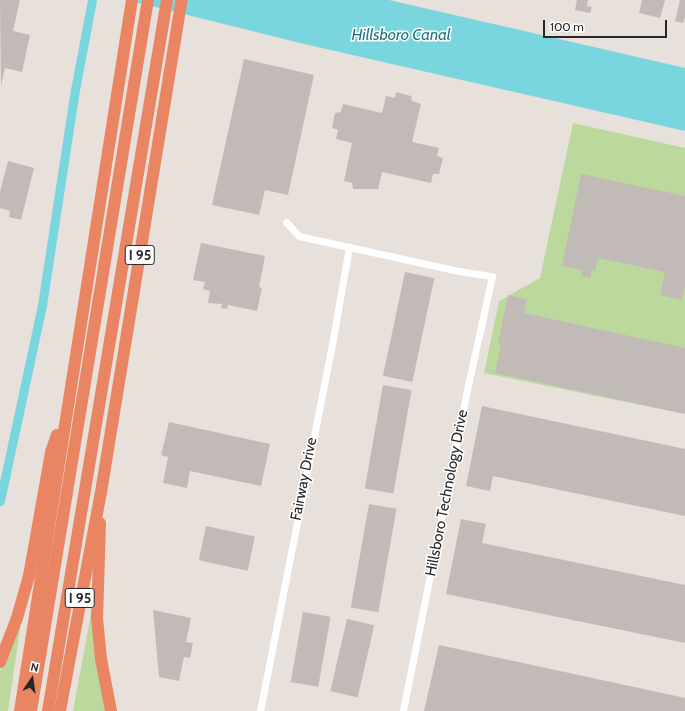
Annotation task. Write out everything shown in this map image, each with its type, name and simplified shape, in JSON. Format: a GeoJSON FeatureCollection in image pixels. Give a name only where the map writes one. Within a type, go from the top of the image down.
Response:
{"type":"FeatureCollection","features":[{"type":"Feature","properties":{"kind":"highway"},"geometry":{"type":"LineString","coordinates":[[20,711],[132,0]]}},
{"type":"Feature","properties":{"kind":"highway"},"geometry":{"type":"LineString","coordinates":[[31,711],[148,0]]}},
{"type":"Feature","properties":{"kind":"highway"},"geometry":{"type":"LineString","coordinates":[[48,711],[167,0]]}},
{"type":"Feature","properties":{"kind":"highway","name":"I 95"},"geometry":{"type":"LineString","coordinates":[[60,711],[102,486],[182,0]]}},
{"type":"Feature","properties":{"kind":"highway"},"geometry":{"type":"LineString","coordinates":[[0,662],[26,589],[36,544],[51,452],[70,398]]}},
{"type":"Feature","properties":{"kind":"highway"},"geometry":{"type":"LineString","coordinates":[[102,486],[97,580],[97,618],[101,659],[111,711]]}},
{"type":"Feature","properties":{"kind":"street"},"geometry":{"type":"LineString","coordinates":[[286,222],[299,236],[349,247]]}},
{"type":"Feature","properties":{"kind":"street","name":"Hillsboro Technology Drive"},"geometry":{"type":"LineString","coordinates":[[349,247],[452,270],[492,276],[467,392],[404,711]]}},
{"type":"Feature","properties":{"kind":"street","name":"Fairway Drive"},"geometry":{"type":"LineString","coordinates":[[260,711],[333,339],[349,247]]}},
{"type":"Feature","properties":{"kind":"green space"},"geometry":{"type":"Polygon","coordinates":[[[573,123],[685,148],[685,414],[484,373],[499,301],[540,278],[573,123]]]}},
{"type":"Feature","properties":{"kind":"green space"},"geometry":{"type":"Polygon","coordinates":[[[92,608],[107,711],[73,711],[92,608]]]}},
{"type":"Feature","properties":{"kind":"green space"},"geometry":{"type":"Polygon","coordinates":[[[21,622],[8,711],[0,711],[0,671],[21,622]]]}},
{"type":"Feature","properties":{"kind":"water","name":"Hillsboro Canal"},"geometry":{"type":"Polygon","coordinates":[[[127,0],[389,0],[685,68],[685,131],[300,43],[127,0]]]}},
{"type":"Feature","properties":{"kind":"building"},"geometry":{"type":"Polygon","coordinates":[[[0,0],[20,0],[13,31],[30,35],[22,72],[5,68],[1,86],[0,0]]]}},
{"type":"Feature","properties":{"kind":"building"},"geometry":{"type":"Polygon","coordinates":[[[577,0],[588,0],[587,6],[592,7],[590,13],[575,10],[577,0]]]}},
{"type":"Feature","properties":{"kind":"building"},"geometry":{"type":"Polygon","coordinates":[[[642,0],[665,0],[660,18],[639,13],[642,0]]]}},
{"type":"Feature","properties":{"kind":"building"},"geometry":{"type":"Polygon","coordinates":[[[680,0],[685,0],[685,17],[683,23],[675,21],[680,0]]]}},
{"type":"Feature","properties":{"kind":"building"},"geometry":{"type":"Polygon","coordinates":[[[244,59],[314,75],[288,195],[265,190],[259,215],[212,205],[244,59]]]}},
{"type":"Feature","properties":{"kind":"building"},"geometry":{"type":"Polygon","coordinates":[[[396,92],[411,96],[412,101],[421,104],[412,142],[439,148],[437,156],[443,158],[439,174],[433,174],[431,183],[382,172],[378,189],[353,189],[352,183],[344,181],[352,143],[336,139],[338,130],[332,128],[335,113],[341,112],[343,104],[382,113],[386,96],[395,98],[396,92]]]}},
{"type":"Feature","properties":{"kind":"building"},"geometry":{"type":"Polygon","coordinates":[[[8,161],[34,168],[21,220],[9,217],[10,211],[0,208],[0,192],[8,161]]]}},
{"type":"Feature","properties":{"kind":"building"},"geometry":{"type":"Polygon","coordinates":[[[581,174],[685,196],[685,286],[682,300],[660,295],[665,272],[598,258],[595,271],[592,270],[590,278],[581,276],[582,270],[562,266],[581,174]]]}},
{"type":"Feature","properties":{"kind":"building"},"geometry":{"type":"Polygon","coordinates":[[[201,243],[265,256],[259,287],[262,288],[257,311],[228,305],[227,309],[221,308],[222,304],[208,303],[210,291],[203,289],[205,282],[193,280],[201,243]]]}},
{"type":"Feature","properties":{"kind":"building"},"geometry":{"type":"Polygon","coordinates":[[[405,272],[434,278],[412,382],[383,376],[405,272]]]}},
{"type":"Feature","properties":{"kind":"building"},"geometry":{"type":"Polygon","coordinates":[[[508,295],[527,299],[524,313],[685,348],[685,414],[495,373],[501,345],[498,344],[508,295]]]}},
{"type":"Feature","properties":{"kind":"building"},"geometry":{"type":"Polygon","coordinates":[[[383,385],[412,390],[393,493],[365,488],[383,385]]]}},
{"type":"Feature","properties":{"kind":"building"},"geometry":{"type":"Polygon","coordinates":[[[482,406],[685,449],[685,516],[493,476],[490,491],[466,486],[482,406]]]}},
{"type":"Feature","properties":{"kind":"building"},"geometry":{"type":"Polygon","coordinates":[[[169,422],[270,444],[261,486],[190,471],[187,488],[163,483],[168,457],[161,455],[169,422]]]}},
{"type":"Feature","properties":{"kind":"building"},"geometry":{"type":"Polygon","coordinates":[[[369,504],[397,509],[378,612],[351,607],[369,504]]]}},
{"type":"Feature","properties":{"kind":"building"},"geometry":{"type":"Polygon","coordinates":[[[461,519],[486,524],[482,543],[685,585],[685,643],[446,594],[461,519]]]}},
{"type":"Feature","properties":{"kind":"building"},"geometry":{"type":"Polygon","coordinates":[[[206,526],[255,536],[248,571],[199,560],[206,526]]]}},
{"type":"Feature","properties":{"kind":"building"},"geometry":{"type":"Polygon","coordinates":[[[153,610],[191,618],[186,642],[193,643],[190,658],[184,657],[179,681],[159,677],[153,610]]]}},
{"type":"Feature","properties":{"kind":"building"},"geometry":{"type":"Polygon","coordinates":[[[303,612],[331,617],[318,687],[291,682],[303,612]]]}},
{"type":"Feature","properties":{"kind":"building"},"geometry":{"type":"Polygon","coordinates":[[[347,619],[374,625],[358,697],[330,691],[347,619]]]}},
{"type":"Feature","properties":{"kind":"building"},"geometry":{"type":"Polygon","coordinates":[[[439,645],[685,698],[685,711],[424,711],[439,645]]]}},
{"type":"Feature","properties":{"kind":"waterway"},"geometry":{"type":"LineString","coordinates":[[0,501],[42,305],[75,90],[92,0]]}}]}
